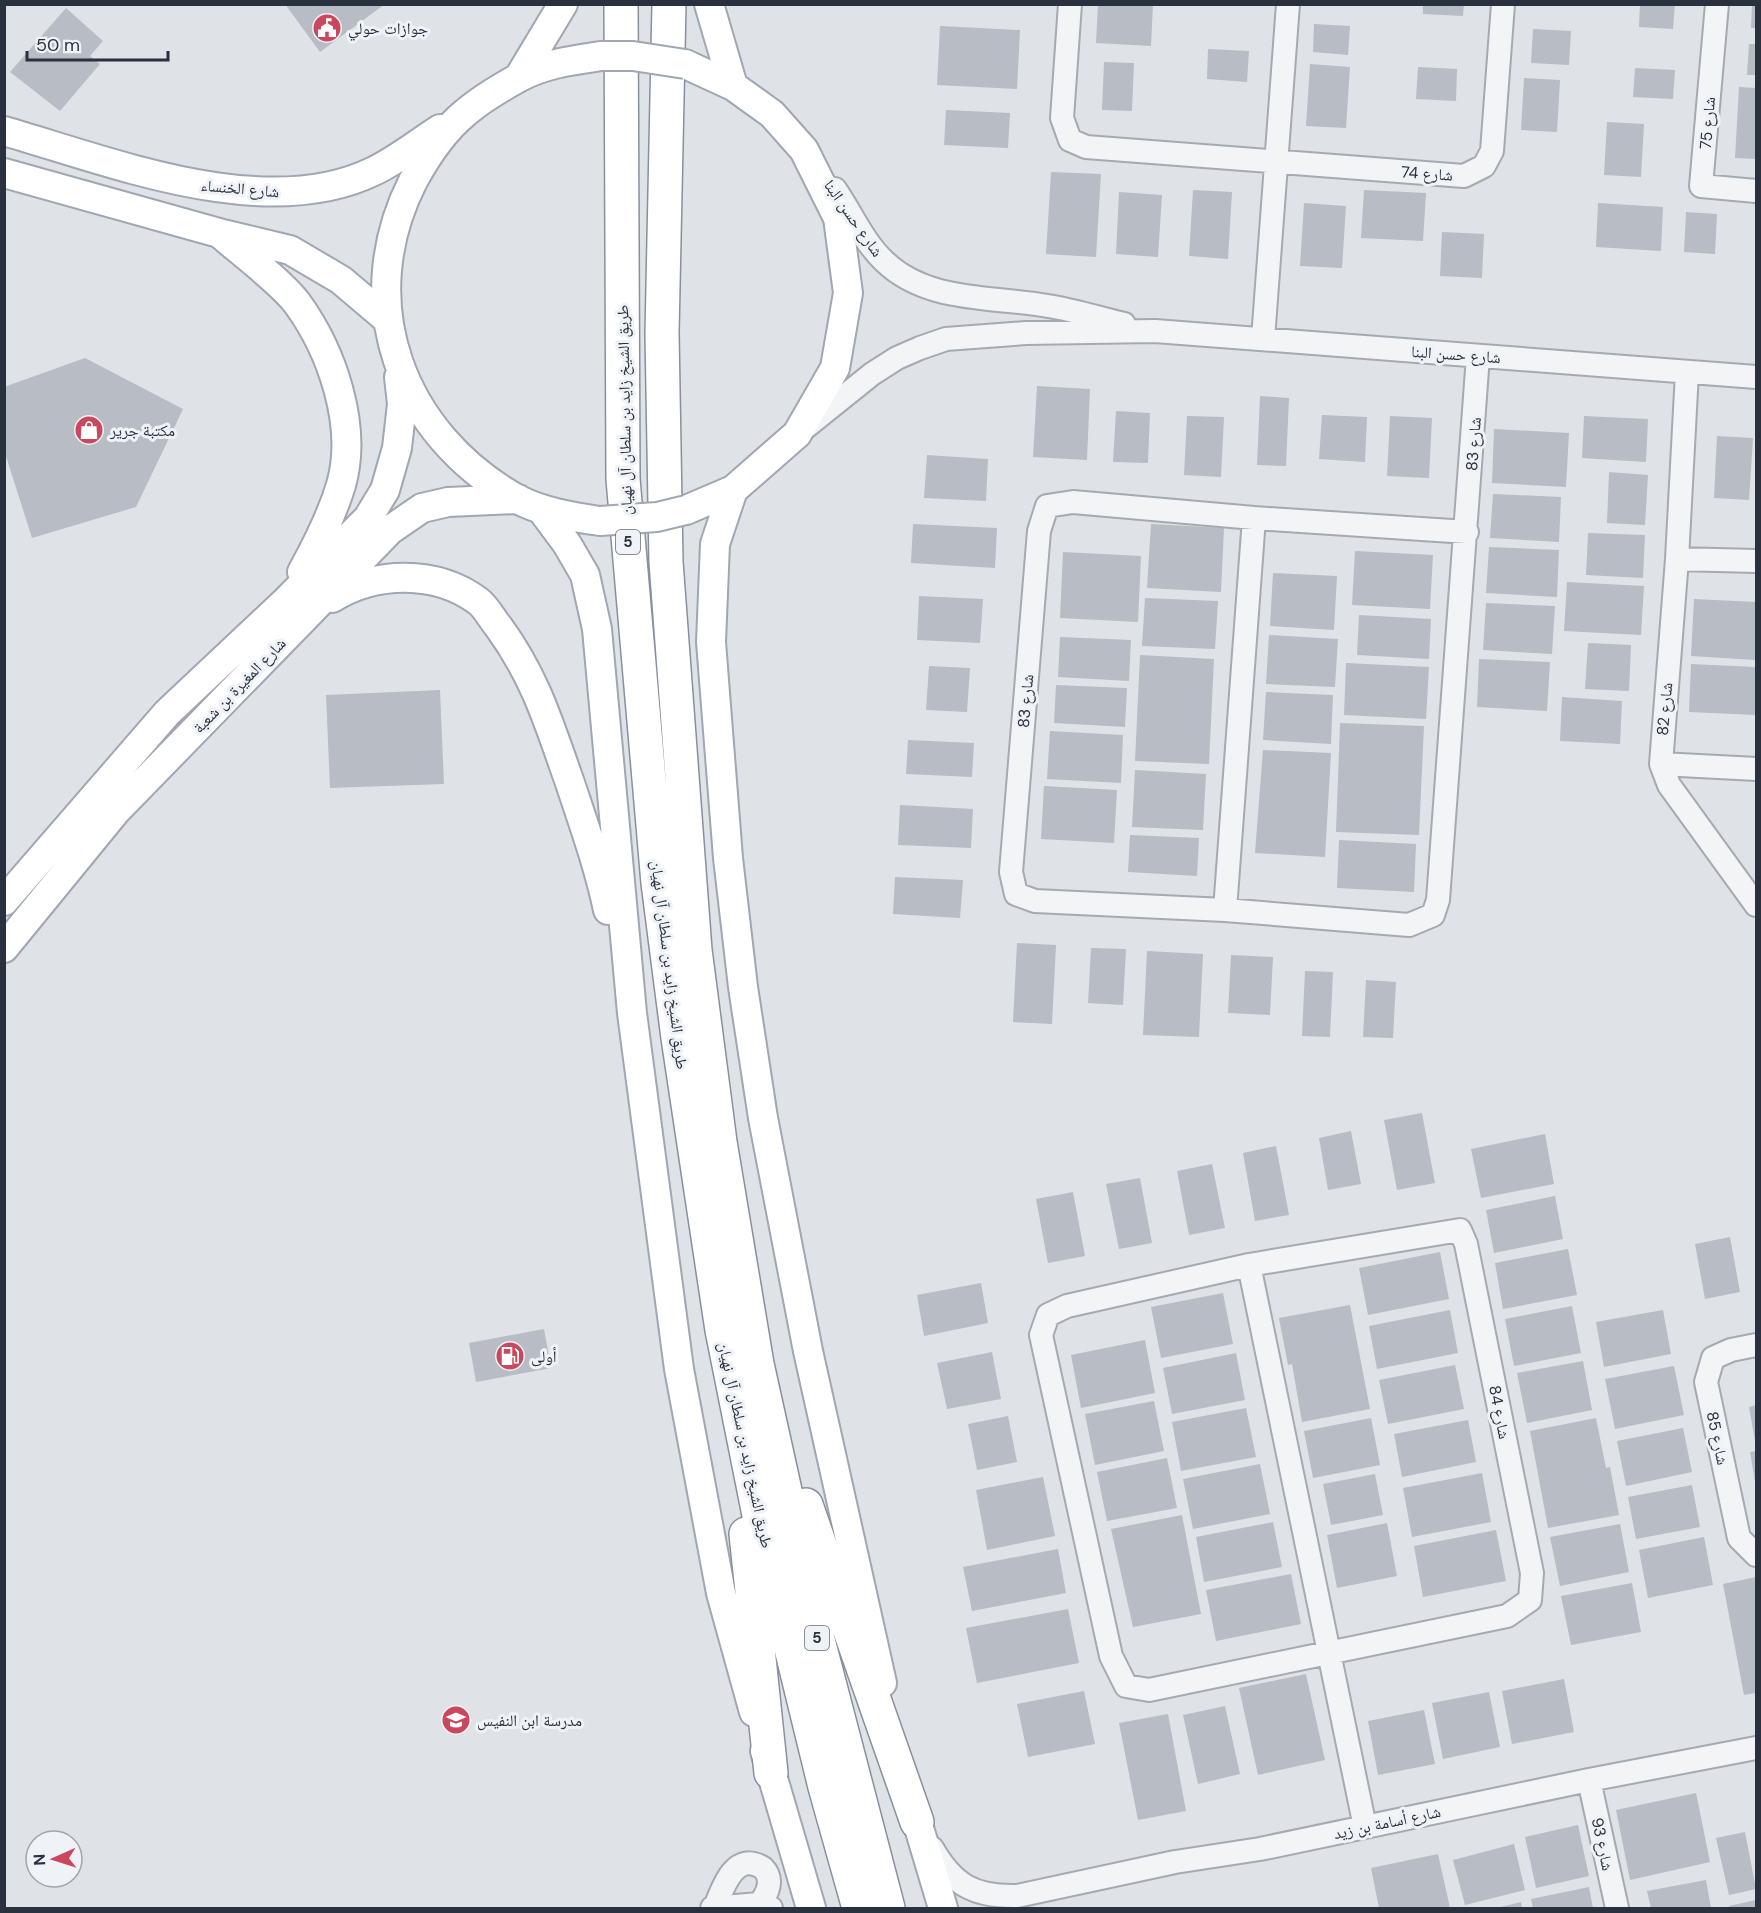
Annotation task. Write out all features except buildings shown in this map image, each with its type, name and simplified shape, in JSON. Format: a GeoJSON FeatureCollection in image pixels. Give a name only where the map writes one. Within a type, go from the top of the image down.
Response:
{"type":"FeatureCollection","features":[{"type":"Feature","properties":{"kind":"highway","name":"طريق الشيخ زايد بن سلطان آل نهيان"},"geometry":{"type":"LineString","coordinates":[[621,4],[623,479],[658,883],[678,1038],[722,1330],[764,1536],[825,1787],[859,1908]]}},
{"type":"Feature","properties":{"kind":"highway","name":"طريق الشيخ زايد بن سلطان آل نهيان"},"geometry":{"type":"LineString","coordinates":[[669,4],[662,333],[666,562],[695,950],[720,1142],[758,1364],[818,1640],[888,1908]]}},
{"type":"Feature","properties":{"kind":"highway"},"geometry":{"type":"LineString","coordinates":[[722,1330],[771,1773]]}},
{"type":"Feature","properties":{"kind":"highway"},"geometry":{"type":"LineString","coordinates":[[758,1364],[917,1822]]}},
{"type":"Feature","properties":{"kind":"main road"},"geometry":{"type":"LineString","coordinates":[[519,77],[563,4]]}},
{"type":"Feature","properties":{"kind":"main road"},"geometry":{"type":"LineString","coordinates":[[709,4],[733,86]]}},
{"type":"Feature","properties":{"kind":"main road"},"geometry":{"type":"LineString","coordinates":[[519,77],[559,63],[601,56],[633,56],[685,64],[733,86],[772,114],[804,150],[838,218],[848,293],[835,368],[797,434],[733,490],[686,510],[657,518],[600,521],[530,504]]}},
{"type":"Feature","properties":{"kind":"main road","name":"شارع الخنساء"},"geometry":{"type":"LineString","coordinates":[[4,130],[182,182],[247,191],[296,192],[374,172],[519,77]]}},
{"type":"Feature","properties":{"kind":"main road"},"geometry":{"type":"LineString","coordinates":[[464,113],[426,156],[400,206],[387,262],[387,319],[397,360],[424,417],[465,465],[530,504],[567,543],[585,575],[597,629],[632,1013],[679,1369],[721,1593],[811,1908]]}},
{"type":"Feature","properties":{"kind":"main road"},"geometry":{"type":"LineString","coordinates":[[4,173],[219,233],[290,250],[341,280],[387,319]]}},
{"type":"Feature","properties":{"kind":"main road"},"geometry":{"type":"LineString","coordinates":[[219,233],[297,302],[333,367],[346,430],[341,483],[318,543],[284,603]]}},
{"type":"Feature","properties":{"kind":"main road","name":"شارع المغيرة بن شعبة"},"geometry":{"type":"LineString","coordinates":[[4,901],[167,713],[284,603],[368,518],[385,490],[397,448],[402,404],[397,360]]}},
{"type":"Feature","properties":{"kind":"main road"},"geometry":{"type":"LineString","coordinates":[[733,490],[716,544],[711,642],[728,858],[743,987],[763,1118],[808,1351],[862,1600],[917,1822],[943,1908]]}},
{"type":"Feature","properties":{"kind":"main road","name":"شارع المغيرة بن شعبة"},"geometry":{"type":"LineString","coordinates":[[4,948],[116,811],[390,530],[422,508],[475,499],[530,504]]}},
{"type":"Feature","properties":{"kind":"main road"},"geometry":{"type":"LineString","coordinates":[[312,610],[348,588],[381,578],[408,577],[447,584],[480,602],[521,658],[543,704],[603,889],[632,1013]]}},
{"type":"Feature","properties":{"kind":"street","name":"شارع 74"},"geometry":{"type":"LineString","coordinates":[[1070,4],[1062,118],[1070,140],[1086,147],[1464,176],[1484,166],[1492,151],[1503,4]]}},
{"type":"Feature","properties":{"kind":"street"},"geometry":{"type":"LineString","coordinates":[[1263,339],[1288,4]]}},
{"type":"Feature","properties":{"kind":"street","name":"شارع 75"},"geometry":{"type":"LineString","coordinates":[[1717,4],[1701,186],[1756,191]]}},
{"type":"Feature","properties":{"kind":"street","name":"شارع حسن البنا"},"geometry":{"type":"LineString","coordinates":[[804,150],[883,260],[898,273],[946,293],[1049,306],[1155,331]]}},
{"type":"Feature","properties":{"kind":"street","name":"شارع حسن البنا"},"geometry":{"type":"LineString","coordinates":[[797,434],[851,389],[897,358],[946,339],[1026,333],[1155,331],[1756,377]]}},
{"type":"Feature","properties":{"kind":"street","name":"شارع 83"},"geometry":{"type":"LineString","coordinates":[[1467,532],[1254,518],[1073,502],[1047,506],[1040,531],[1011,872],[1016,894],[1035,901],[1225,910],[1409,924],[1433,915],[1439,888],[1467,532],[1478,356]]}},
{"type":"Feature","properties":{"kind":"street","name":"شارع 82"},"geometry":{"type":"LineString","coordinates":[[1661,764],[1677,559],[1687,372]]}},
{"type":"Feature","properties":{"kind":"street"},"geometry":{"type":"LineString","coordinates":[[1225,910],[1254,518]]}},
{"type":"Feature","properties":{"kind":"street"},"geometry":{"type":"LineString","coordinates":[[1677,559],[1756,561]]}},
{"type":"Feature","properties":{"kind":"street"},"geometry":{"type":"LineString","coordinates":[[1756,769],[1661,764],[1669,785],[1756,904]]}},
{"type":"Feature","properties":{"kind":"street","name":"شارع 84"},"geometry":{"type":"LineString","coordinates":[[1460,1230],[1466,1244],[1532,1573],[1530,1600],[1508,1616],[1328,1651],[1149,1690],[1126,1686],[1111,1656],[1041,1335],[1048,1315],[1067,1305],[1249,1265],[1460,1230]]}},
{"type":"Feature","properties":{"kind":"street"},"geometry":{"type":"LineString","coordinates":[[1249,1265],[1365,1827]]}},
{"type":"Feature","properties":{"kind":"street","name":"شارع 85"},"geometry":{"type":"LineString","coordinates":[[1756,1345],[1731,1350],[1713,1358],[1706,1382],[1739,1538],[1756,1555]]}},
{"type":"Feature","properties":{"kind":"street","name":"شارع أسامة بن زيد"},"geometry":{"type":"LineString","coordinates":[[917,1822],[947,1872],[956,1881],[979,1893],[1009,1902],[1175,1862],[1260,1849],[1589,1780],[1756,1748]]}},
{"type":"Feature","properties":{"kind":"street","name":"شارع 93"},"geometry":{"type":"LineString","coordinates":[[1589,1780],[1617,1908]]}},
{"type":"Feature","properties":{"kind":"street"},"geometry":{"type":"LineString","coordinates":[[751,1863],[763,1868],[769,1880],[765,1906],[714,1908],[728,1875],[738,1867],[751,1863]]}},
{"type":"Feature","properties":{"kind":"place","name":"جوازات حولي"},"geometry":{"type":"Point","coordinates":[327,28]}},
{"type":"Feature","properties":{"kind":"place","name":"مكتبة جرير"},"geometry":{"type":"Point","coordinates":[89,430]}},
{"type":"Feature","properties":{"kind":"place","name":"أولى"},"geometry":{"type":"Point","coordinates":[510,1356]}},
{"type":"Feature","properties":{"kind":"place","name":"مدرسة ابن النفيس"},"geometry":{"type":"Point","coordinates":[456,1720]}}]}
